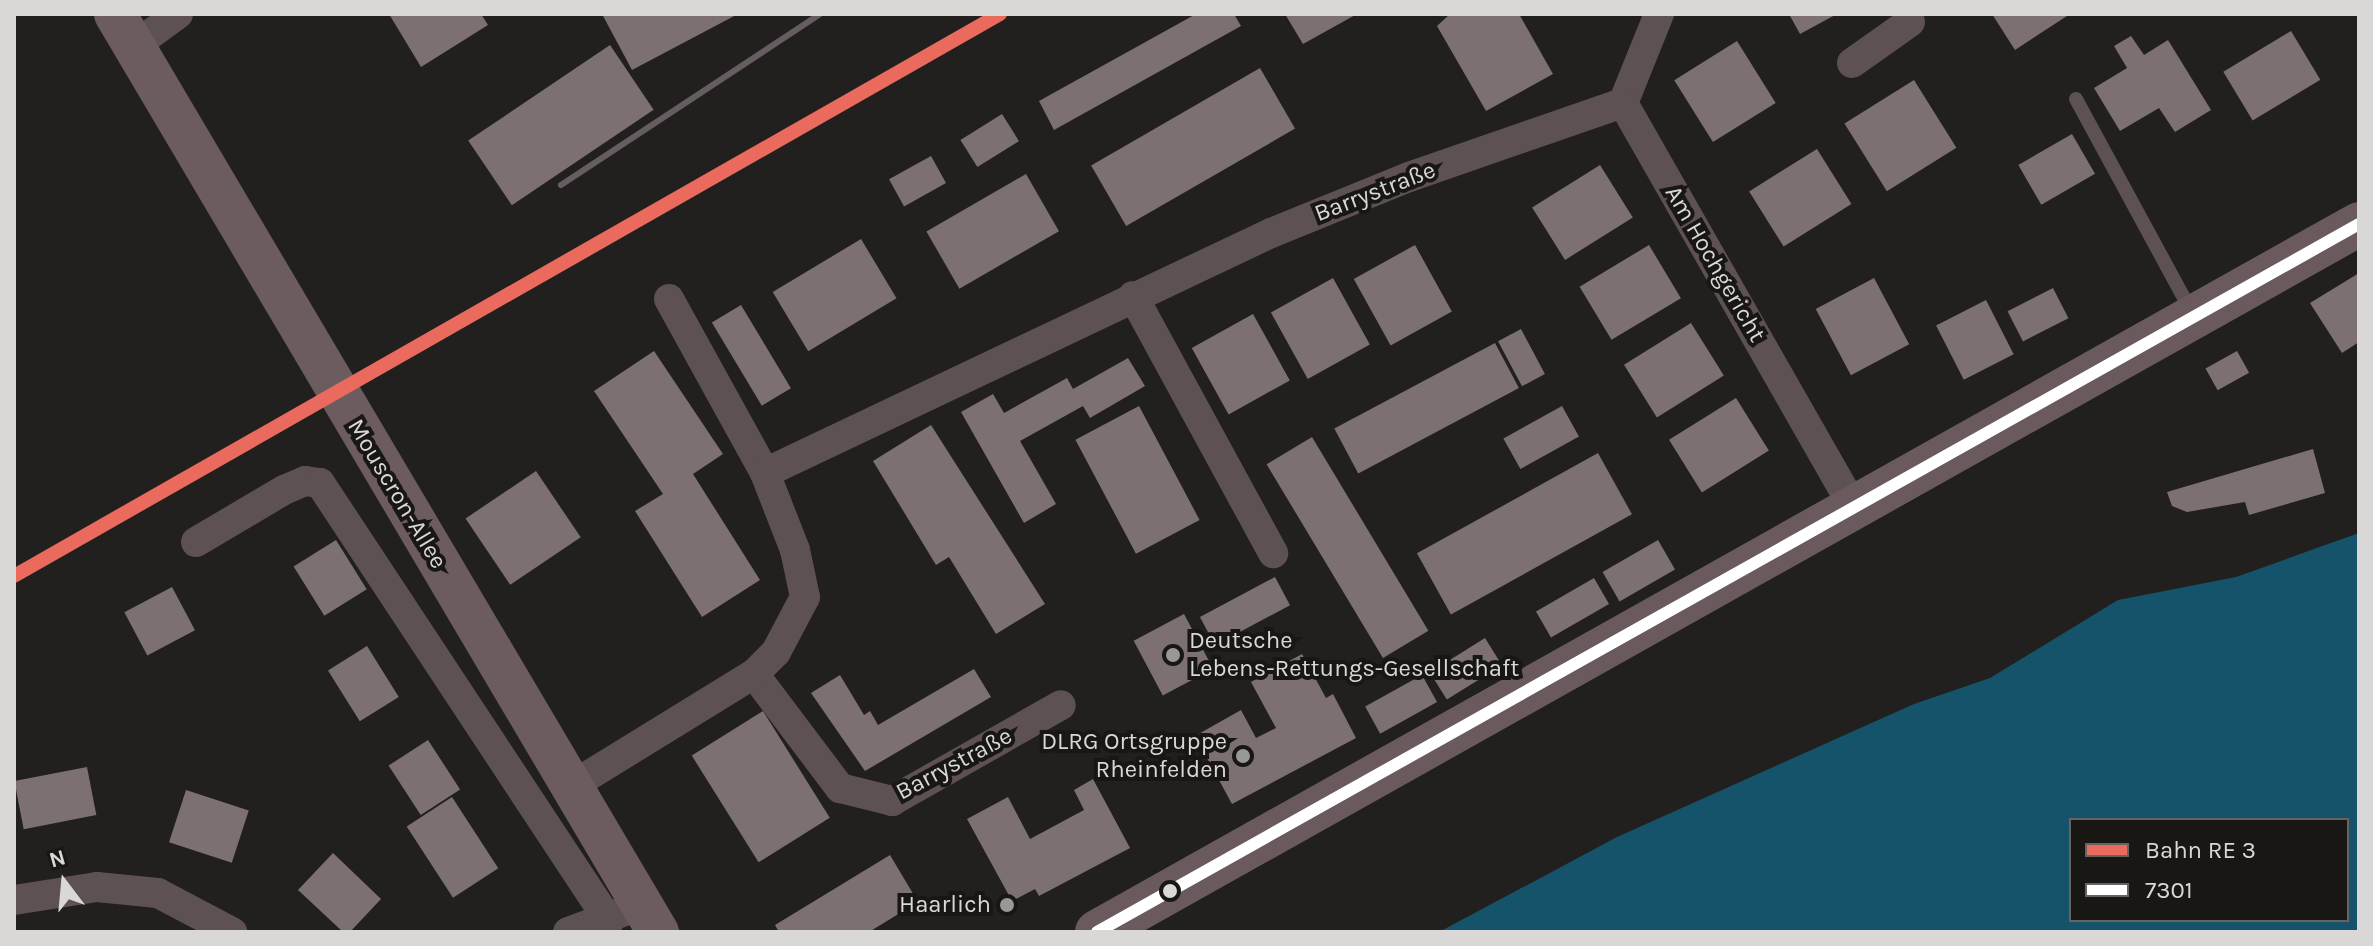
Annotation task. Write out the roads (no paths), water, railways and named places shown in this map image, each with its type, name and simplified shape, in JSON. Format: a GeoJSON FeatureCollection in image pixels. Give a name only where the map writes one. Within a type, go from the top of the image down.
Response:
{"type":"FeatureCollection","features":[{"type":"Feature","properties":{"kind":"main road"},"geometry":{"type":"LineString","coordinates":[[1097,932],[2359,224]]}},
{"type":"Feature","properties":{"kind":"street"},"geometry":{"type":"LineString","coordinates":[[124,30],[178,14]]}},
{"type":"Feature","properties":{"kind":"street"},"geometry":{"type":"LineString","coordinates":[[1623,103],[1659,14]]}},
{"type":"Feature","properties":{"kind":"street"},"geometry":{"type":"LineString","coordinates":[[1852,63],[1913,17]]}},
{"type":"Feature","properties":{"kind":"street","name":"Mouscron-Allee"},"geometry":{"type":"LineString","coordinates":[[124,30],[570,787],[636,918]]}},
{"type":"Feature","properties":{"kind":"street","name":"Barrystraße"},"geometry":{"type":"LineString","coordinates":[[765,473],[1133,296],[1409,177],[1623,103]]}},
{"type":"Feature","properties":{"kind":"street","name":"Am Hochgericht"},"geometry":{"type":"LineString","coordinates":[[1623,103],[1855,509]]}},
{"type":"Feature","properties":{"kind":"street"},"geometry":{"type":"LineString","coordinates":[[1133,296],[1273,553]]}},
{"type":"Feature","properties":{"kind":"street"},"geometry":{"type":"LineString","coordinates":[[570,787],[754,674],[776,652],[805,597],[795,550],[765,473],[669,299]]}},
{"type":"Feature","properties":{"kind":"street"},"geometry":{"type":"LineString","coordinates":[[196,542],[284,490],[305,481],[320,483],[636,918],[568,932]]}},
{"type":"Feature","properties":{"kind":"street","name":"Barrystraße"},"geometry":{"type":"LineString","coordinates":[[754,674],[840,788],[892,801],[1061,705]]}},
{"type":"Feature","properties":{"kind":"street"},"geometry":{"type":"LineString","coordinates":[[14,900],[97,887],[158,893],[232,932]]}},
{"type":"Feature","properties":{"kind":"lane"},"geometry":{"type":"LineString","coordinates":[[2076,99],[2195,317]]}},
{"type":"Feature","properties":{"kind":"water"},"geometry":{"type":"Polygon","coordinates":[[[2359,533],[2359,932],[1439,932],[1617,837],[1914,704],[1990,678],[2118,600],[2236,577],[2359,533]]]}},
{"type":"Feature","properties":{"kind":"railway"},"geometry":{"type":"LineString","coordinates":[[561,185],[820,14]]}},
{"type":"Feature","properties":{"kind":"place","name":"Deutsche Lebens-Rettungs-Gesellschaft"},"geometry":{"type":"Point","coordinates":[1173,655]}},
{"type":"Feature","properties":{"kind":"place","name":"DLRG Ortsgruppe Rheinfelden"},"geometry":{"type":"Point","coordinates":[1243,756]}},
{"type":"Feature","properties":{"kind":"place","name":"Haarlich"},"geometry":{"type":"Point","coordinates":[1007,905]}}]}
